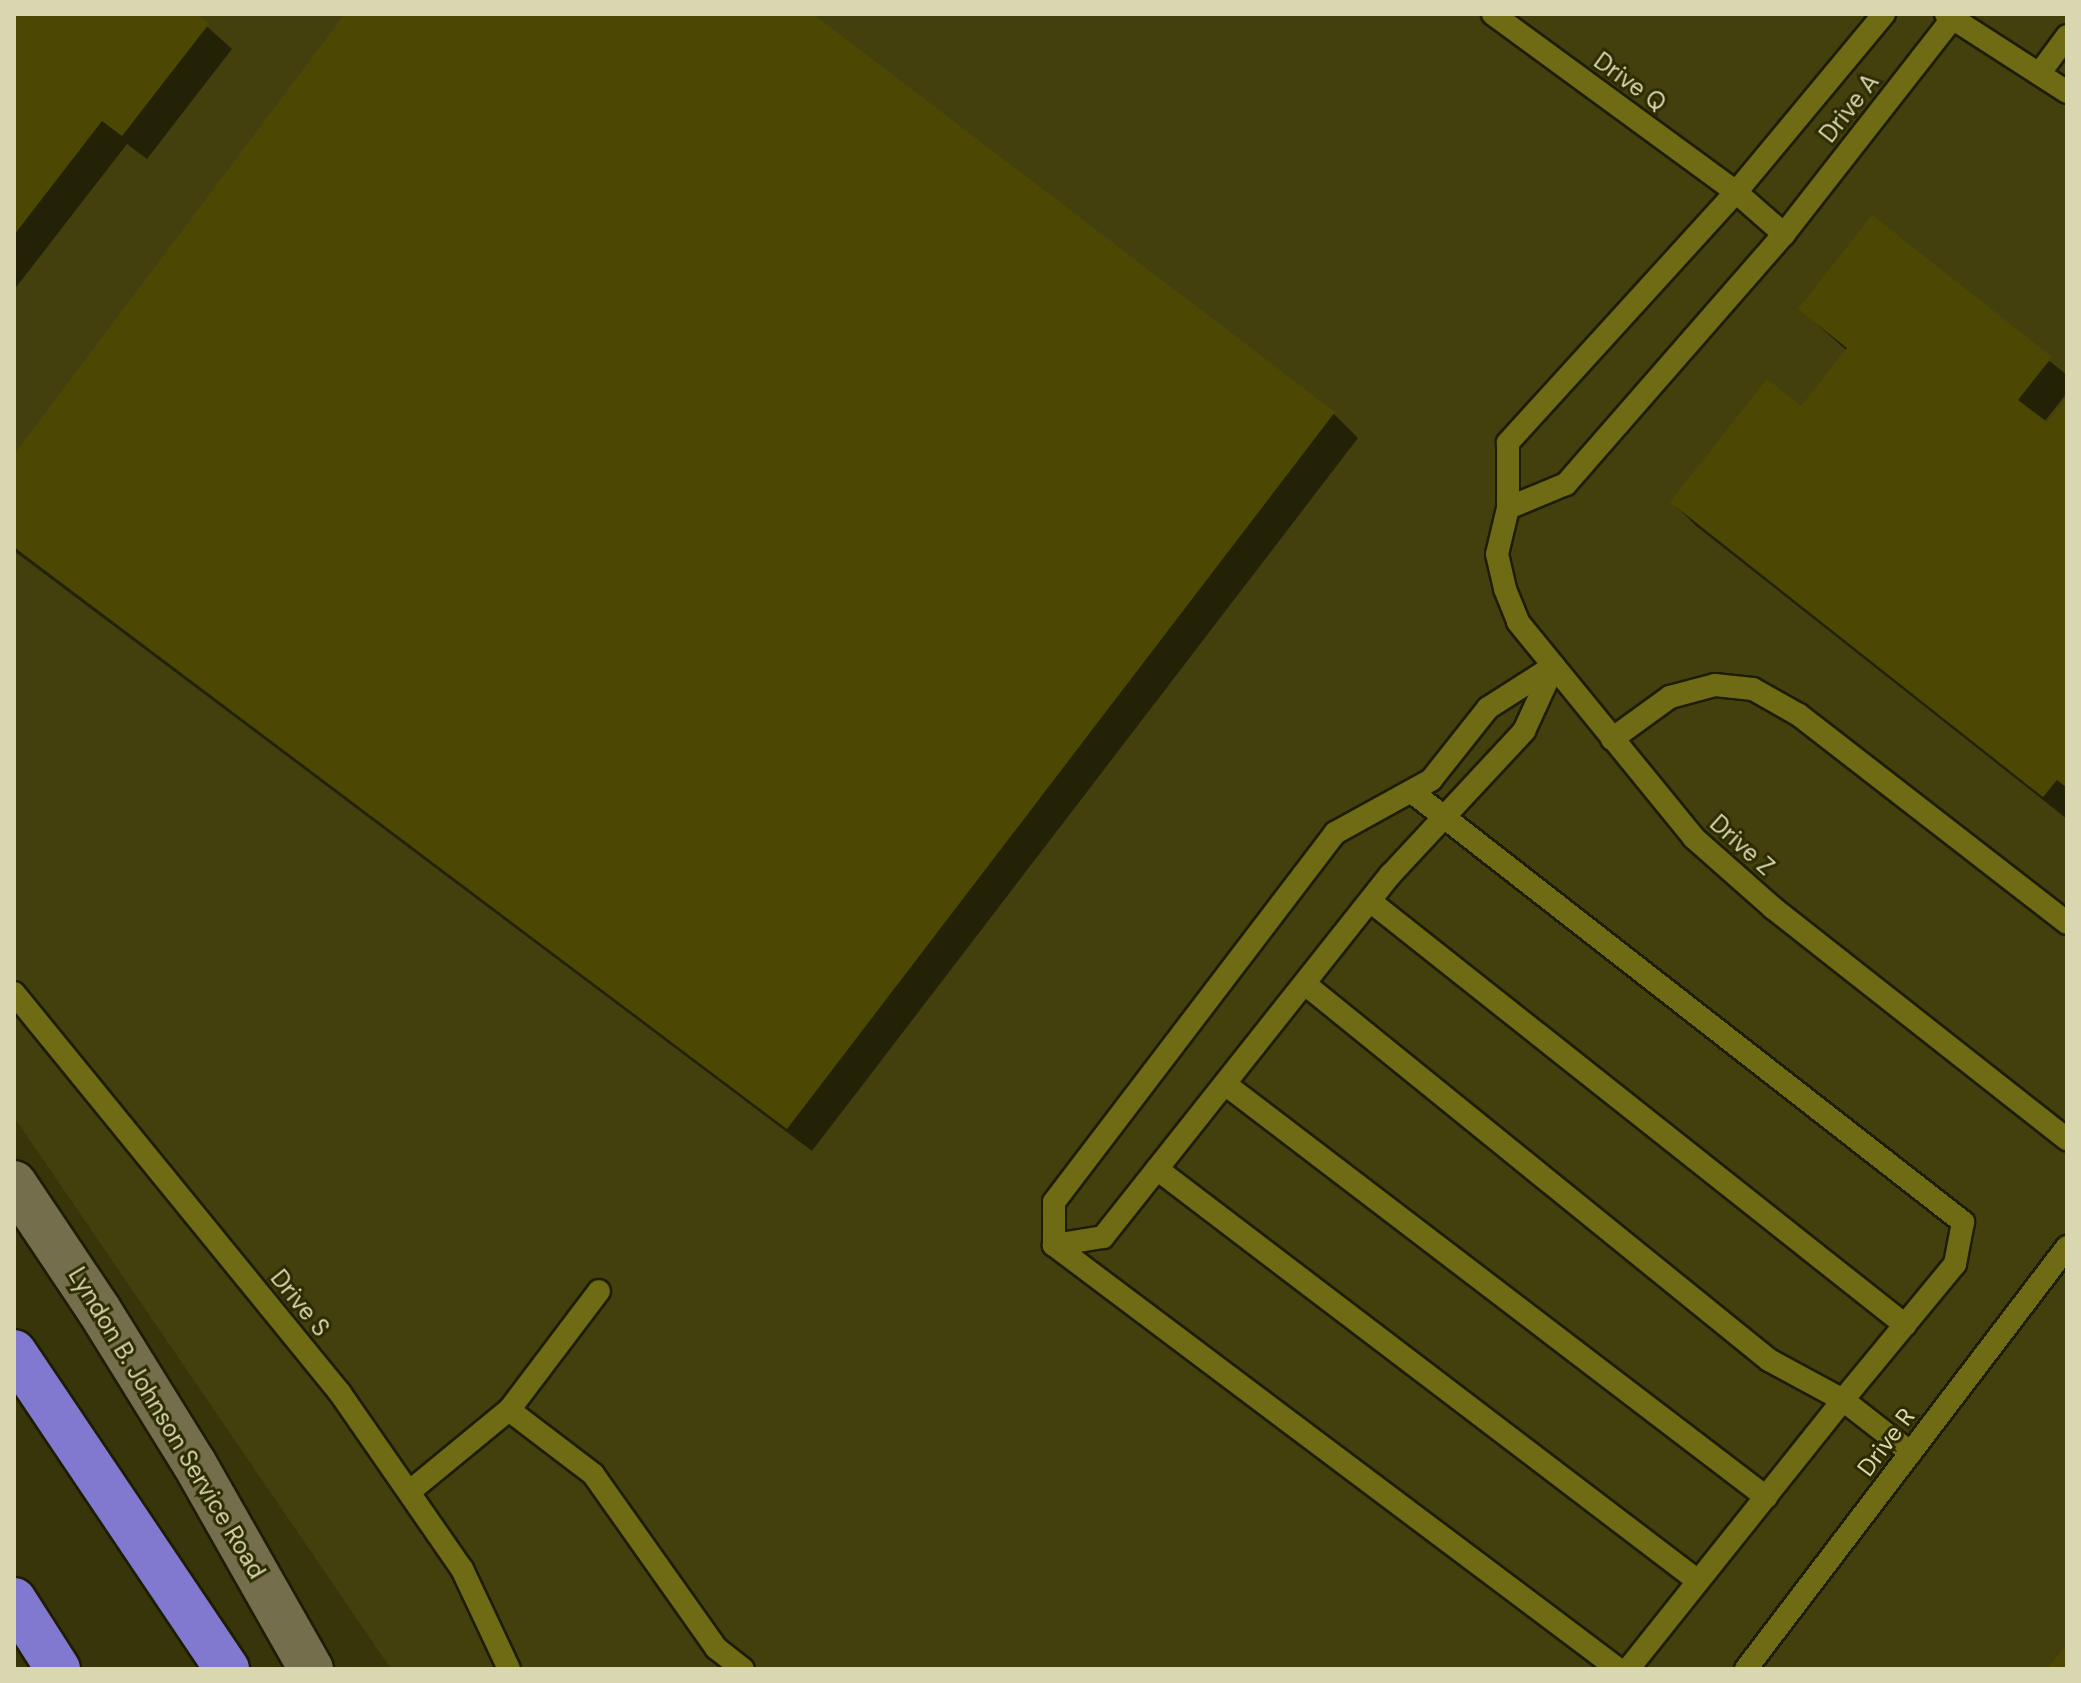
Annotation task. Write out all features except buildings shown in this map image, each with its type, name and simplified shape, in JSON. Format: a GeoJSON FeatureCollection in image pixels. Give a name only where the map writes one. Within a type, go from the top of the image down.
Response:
{"type":"FeatureCollection","features":[{"type":"Feature","properties":{"kind":"highway"},"geometry":{"type":"LineString","coordinates":[[14,1352],[227,1669]]}},
{"type":"Feature","properties":{"kind":"highway"},"geometry":{"type":"LineString","coordinates":[[14,1600],[58,1669]]}},
{"type":"Feature","properties":{"kind":"main road","name":"Lyndon B. Johnson Service Road"},"geometry":{"type":"LineString","coordinates":[[14,1183],[99,1310],[194,1463],[311,1669]]}},
{"type":"Feature","properties":{"kind":"lane","name":"Drive Q"},"geometry":{"type":"LineString","coordinates":[[1493,14],[1736,192],[1784,234]]}},
{"type":"Feature","properties":{"kind":"lane","name":"Drive A"},"geometry":{"type":"LineString","coordinates":[[1736,192],[1884,14]]}},
{"type":"Feature","properties":{"kind":"lane","name":"Drive A"},"geometry":{"type":"LineString","coordinates":[[1784,234],[1951,15]]}},
{"type":"Feature","properties":{"kind":"lane"},"geometry":{"type":"LineString","coordinates":[[1951,15],[2067,92]]}},
{"type":"Feature","properties":{"kind":"lane"},"geometry":{"type":"LineString","coordinates":[[2039,74],[2067,36]]}},
{"type":"Feature","properties":{"kind":"lane","name":"Drive Z"},"geometry":{"type":"LineString","coordinates":[[1736,192],[1508,443],[1508,508],[1497,554],[1505,589],[1518,622],[1694,838],[1773,908],[2067,1139]]}},
{"type":"Feature","properties":{"kind":"lane"},"geometry":{"type":"LineString","coordinates":[[1508,508],[1566,484],[1784,234]]}},
{"type":"Feature","properties":{"kind":"lane"},"geometry":{"type":"LineString","coordinates":[[1054,1245],[1054,1202],[1335,833],[1431,780],[1488,708],[1554,666]]}},
{"type":"Feature","properties":{"kind":"lane"},"geometry":{"type":"LineString","coordinates":[[1054,1245],[1103,1237],[1370,901],[1524,731],[1554,666]]}},
{"type":"Feature","properties":{"kind":"lane"},"geometry":{"type":"LineString","coordinates":[[1612,739],[1670,697],[1715,685],[1753,689],[1799,715],[2067,923]]}},
{"type":"Feature","properties":{"kind":"lane"},"geometry":{"type":"LineString","coordinates":[[1412,792],[1963,1222],[1955,1264],[1628,1669]]}},
{"type":"Feature","properties":{"kind":"lane"},"geometry":{"type":"LineString","coordinates":[[1370,901],[1905,1325]]}},
{"type":"Feature","properties":{"kind":"lane"},"geometry":{"type":"LineString","coordinates":[[1305,984],[1769,1360],[1843,1400],[1911,1453]]}},
{"type":"Feature","properties":{"kind":"lane","name":"Drive S"},"geometry":{"type":"LineString","coordinates":[[14,993],[340,1393],[462,1569],[509,1669]]}},
{"type":"Feature","properties":{"kind":"lane"},"geometry":{"type":"LineString","coordinates":[[1225,1084],[1766,1497]]}},
{"type":"Feature","properties":{"kind":"lane"},"geometry":{"type":"LineString","coordinates":[[1157,1169],[1698,1581]]}},
{"type":"Feature","properties":{"kind":"lane"},"geometry":{"type":"LineString","coordinates":[[1054,1245],[1618,1669]]}},
{"type":"Feature","properties":{"kind":"lane","name":"Drive R"},"geometry":{"type":"LineString","coordinates":[[1746,1669],[2067,1247]]}},
{"type":"Feature","properties":{"kind":"lane"},"geometry":{"type":"LineString","coordinates":[[409,1492],[509,1410],[599,1291]]}},
{"type":"Feature","properties":{"kind":"lane"},"geometry":{"type":"LineString","coordinates":[[509,1410],[593,1474],[716,1658],[743,1669]]}},
{"type":"Feature","properties":{"kind":"shaded area"},"geometry":{"type":"Polygon","coordinates":[[[14,14],[2067,14],[2067,1669],[391,1669],[14,1117],[14,14]]]}}]}
